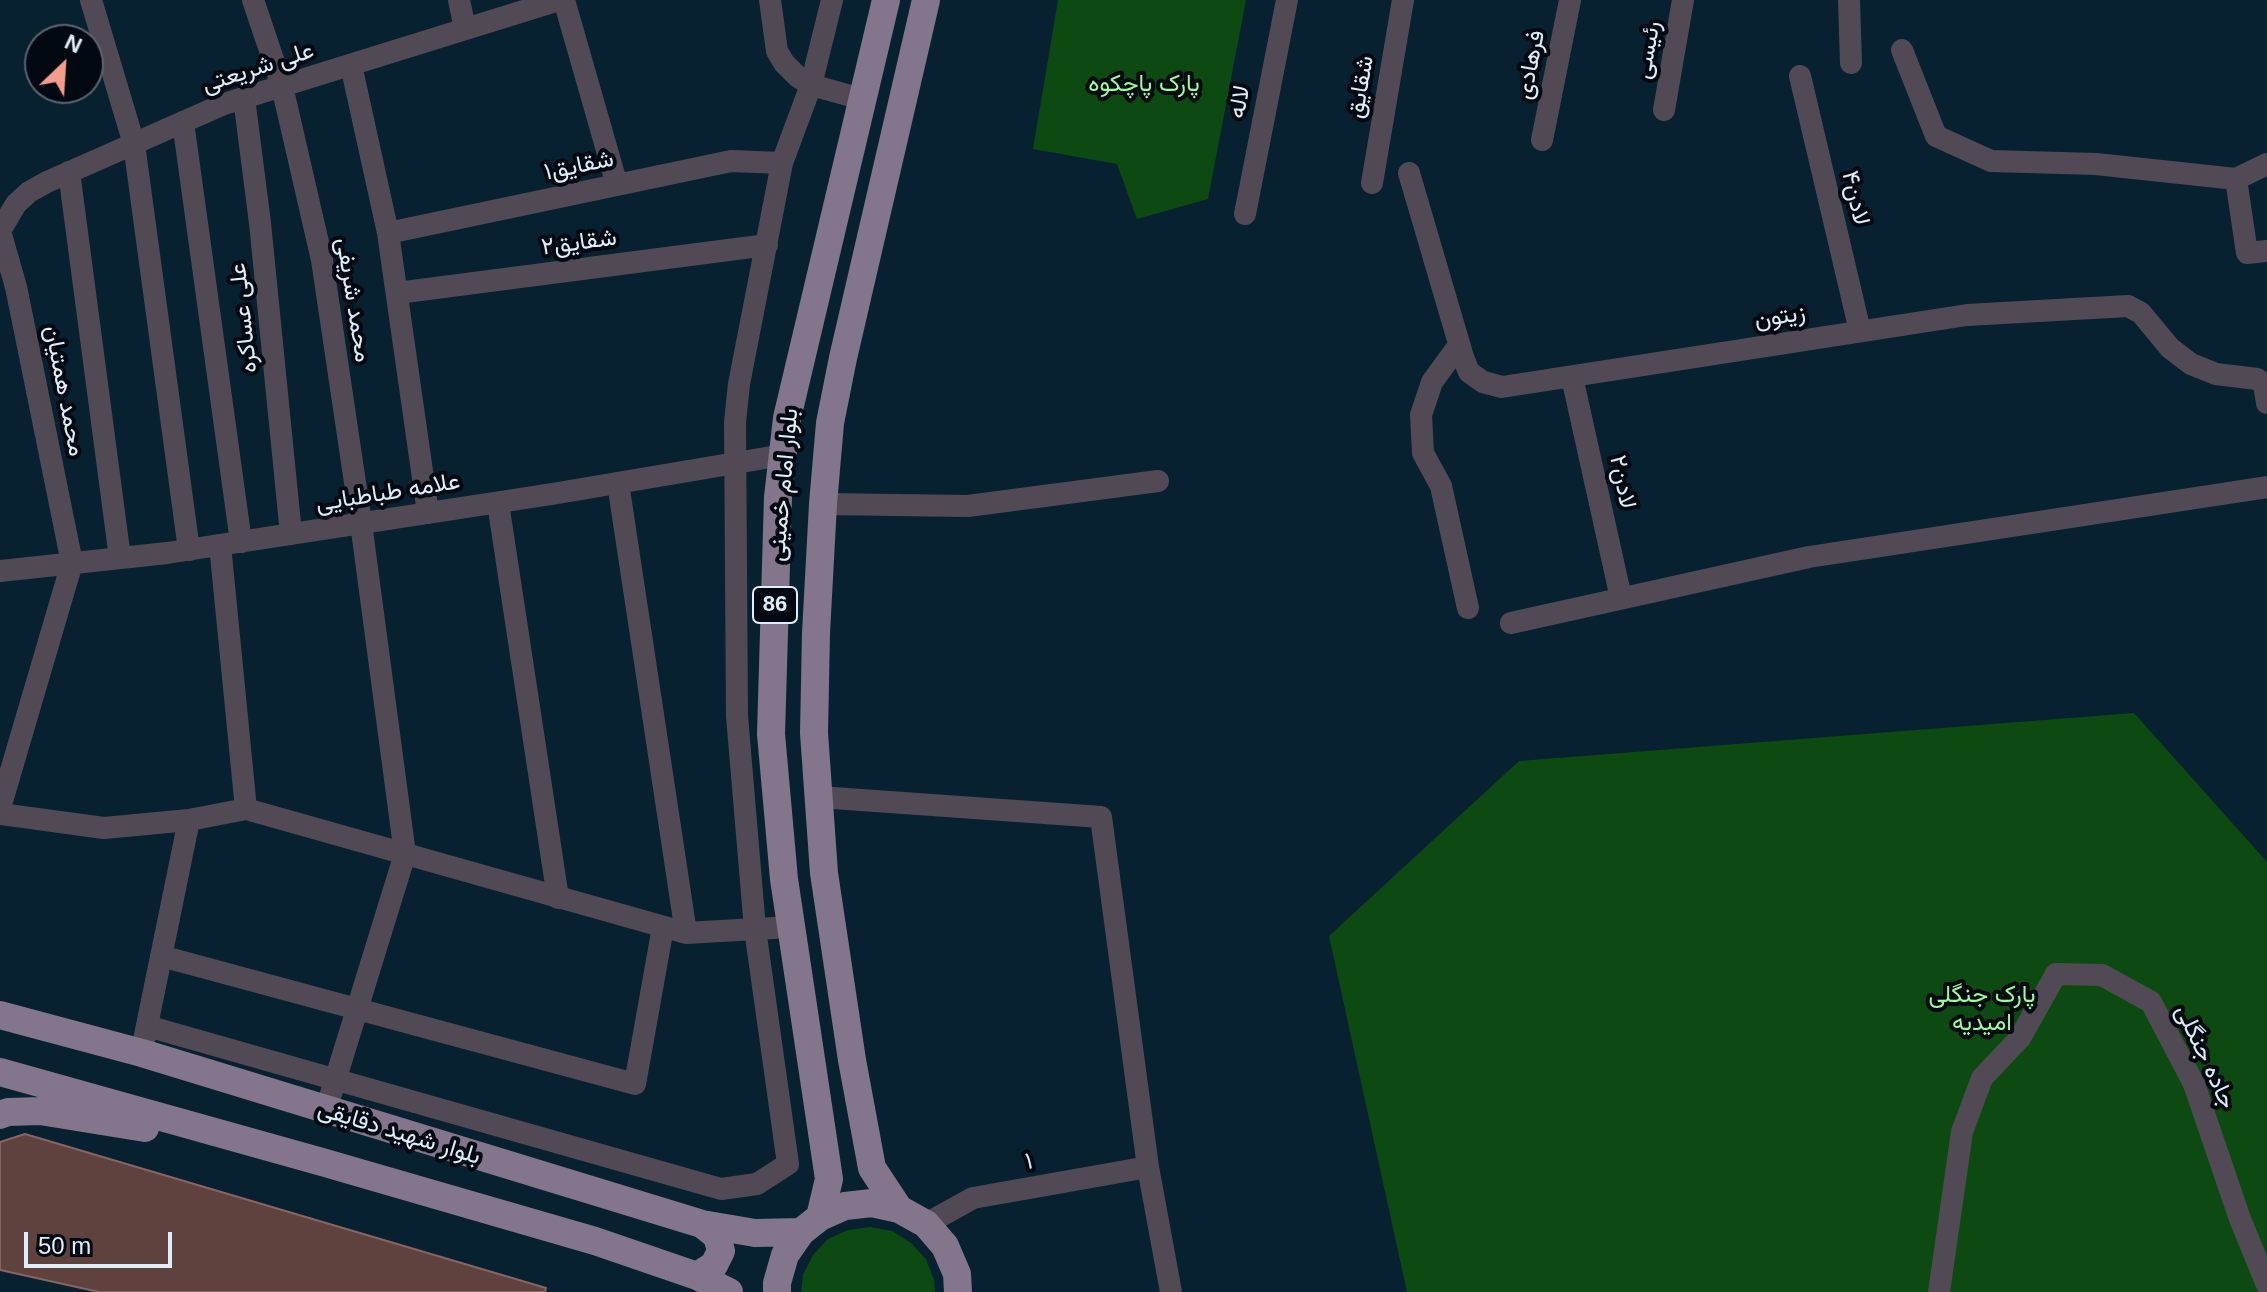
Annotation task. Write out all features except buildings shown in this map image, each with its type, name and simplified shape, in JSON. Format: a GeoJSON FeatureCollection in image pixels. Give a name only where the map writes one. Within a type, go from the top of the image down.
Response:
{"type":"FeatureCollection","features":[{"type":"Feature","properties":{"kind":"main road","name":"بلوار امام خمینی"},"geometry":{"type":"LineString","coordinates":[[810,1224],[829,1179],[784,879],[771,734],[778,497],[787,418],[886,0]]}},
{"type":"Feature","properties":{"kind":"main road","name":"بلوار امام خمینی"},"geometry":{"type":"LineString","coordinates":[[899,1209],[872,1168],[824,873],[814,733],[816,633],[830,423],[926,0]]}},
{"type":"Feature","properties":{"kind":"main road"},"geometry":{"type":"LineString","coordinates":[[862,99],[901,109]]}},
{"type":"Feature","properties":{"kind":"main road","name":"بلوار شهید دقایقی"},"geometry":{"type":"LineString","coordinates":[[0,1015],[144,1040],[326,1110],[702,1224],[755,1233],[810,1224]]}},
{"type":"Feature","properties":{"kind":"main road","name":"بلوار شهید دقایقی"},"geometry":{"type":"LineString","coordinates":[[0,1072],[595,1241],[697,1276],[729,1292]]}},
{"type":"Feature","properties":{"kind":"main road"},"geometry":{"type":"LineString","coordinates":[[0,1115],[40,1111],[247,1141]]}},
{"type":"Feature","properties":{"kind":"main road"},"geometry":{"type":"LineString","coordinates":[[821,1121],[833,1129],[843,1130],[852,1128],[862,1114]]}},
{"type":"Feature","properties":{"kind":"main road","name":"86"},"geometry":{"type":"LineString","coordinates":[[777,1292],[785,1255],[810,1224],[845,1206],[872,1203],[899,1209],[926,1224],[945,1246],[957,1274],[958,1292]]}},
{"type":"Feature","properties":{"kind":"main road"},"geometry":{"type":"LineString","coordinates":[[697,1276],[714,1265],[721,1251],[717,1236],[702,1224]]}},
{"type":"Feature","properties":{"kind":"street"},"geometry":{"type":"LineString","coordinates":[[91,0],[134,144],[189,550]]}},
{"type":"Feature","properties":{"kind":"street","name":"محمد شریفی"},"geometry":{"type":"LineString","coordinates":[[253,0],[282,86],[322,260],[405,854]]}},
{"type":"Feature","properties":{"kind":"street"},"geometry":{"type":"LineString","coordinates":[[459,0],[465,29]]}},
{"type":"Feature","properties":{"kind":"street"},"geometry":{"type":"LineString","coordinates":[[562,0],[617,185]]}},
{"type":"Feature","properties":{"kind":"street","name":"علی شریعتی"},"geometry":{"type":"LineString","coordinates":[[0,231],[16,204],[29,192],[224,104],[562,0]]}},
{"type":"Feature","properties":{"kind":"street"},"geometry":{"type":"LineString","coordinates":[[770,0],[777,51],[784,63],[811,85],[862,99]]}},
{"type":"Feature","properties":{"kind":"street"},"geometry":{"type":"LineString","coordinates":[[189,820],[144,1040],[335,1079],[721,1189],[757,1184],[788,1164],[755,929],[737,716],[736,401],[782,163],[811,85],[832,0]]}},
{"type":"Feature","properties":{"kind":"street","name":"لاله"},"geometry":{"type":"LineString","coordinates":[[1245,214],[1287,0]]}},
{"type":"Feature","properties":{"kind":"street","name":"شقایق"},"geometry":{"type":"LineString","coordinates":[[1372,183],[1403,0]]}},
{"type":"Feature","properties":{"kind":"street","name":"فرهادی"},"geometry":{"type":"LineString","coordinates":[[1542,140],[1570,0]]}},
{"type":"Feature","properties":{"kind":"street","name":"رئیسی"},"geometry":{"type":"LineString","coordinates":[[1664,110],[1683,0]]}},
{"type":"Feature","properties":{"kind":"street"},"geometry":{"type":"LineString","coordinates":[[1849,0],[1851,63]]}},
{"type":"Feature","properties":{"kind":"street"},"geometry":{"type":"LineString","coordinates":[[1902,50],[1936,136],[1991,161],[2096,164],[2236,179],[2267,164]]}},
{"type":"Feature","properties":{"kind":"street"},"geometry":{"type":"LineString","coordinates":[[351,65],[388,233],[428,513]]}},
{"type":"Feature","properties":{"kind":"street","name":"لادن۴"},"geometry":{"type":"LineString","coordinates":[[1800,76],[1860,331]]}},
{"type":"Feature","properties":{"kind":"street","name":"علی عساکره"},"geometry":{"type":"LineString","coordinates":[[244,98],[260,223],[291,534]]}},
{"type":"Feature","properties":{"kind":"street"},"geometry":{"type":"LineString","coordinates":[[183,122],[230,543],[246,809]]}},
{"type":"Feature","properties":{"kind":"street","name":"شقایق۱"},"geometry":{"type":"LineString","coordinates":[[388,233],[731,161],[782,163]]}},
{"type":"Feature","properties":{"kind":"street"},"geometry":{"type":"LineString","coordinates":[[69,172],[120,558]]}},
{"type":"Feature","properties":{"kind":"street","name":"زیتون"},"geometry":{"type":"LineString","coordinates":[[1409,173],[1459,345],[1469,372],[1483,382],[1502,387],[1967,315],[2128,306],[2141,313],[2170,348],[2191,364],[2216,374],[2257,379],[2264,384],[2267,403]]}},
{"type":"Feature","properties":{"kind":"street"},"geometry":{"type":"LineString","coordinates":[[2236,179],[2247,253],[2267,251]]}},
{"type":"Feature","properties":{"kind":"street","name":"محمد همتیان"},"geometry":{"type":"LineString","coordinates":[[0,231],[16,287],[72,563]]}},
{"type":"Feature","properties":{"kind":"street","name":"شقایق۲"},"geometry":{"type":"LineString","coordinates":[[397,293],[767,245]]}},
{"type":"Feature","properties":{"kind":"street"},"geometry":{"type":"LineString","coordinates":[[1459,345],[1432,382],[1421,415],[1423,453],[1441,486],[1468,608]]}},
{"type":"Feature","properties":{"kind":"street","name":"لادن۲"},"geometry":{"type":"LineString","coordinates":[[1572,377],[1621,598]]}},
{"type":"Feature","properties":{"kind":"street","name":"علامه طباطبایی"},"geometry":{"type":"LineString","coordinates":[[0,571],[189,550],[783,455]]}},
{"type":"Feature","properties":{"kind":"street"},"geometry":{"type":"LineString","coordinates":[[823,504],[968,506],[1158,481]]}},
{"type":"Feature","properties":{"kind":"street"},"geometry":{"type":"LineString","coordinates":[[618,483],[686,933]]}},
{"type":"Feature","properties":{"kind":"street"},"geometry":{"type":"LineString","coordinates":[[1511,623],[1809,557],[2267,487]]}},
{"type":"Feature","properties":{"kind":"street"},"geometry":{"type":"LineString","coordinates":[[498,503],[558,898]]}},
{"type":"Feature","properties":{"kind":"street"},"geometry":{"type":"LineString","coordinates":[[0,808],[72,563]]}},
{"type":"Feature","properties":{"kind":"street"},"geometry":{"type":"LineString","coordinates":[[819,797],[1101,817],[1148,1167],[1171,1292]]}},
{"type":"Feature","properties":{"kind":"street"},"geometry":{"type":"LineString","coordinates":[[0,814],[104,828],[189,820],[246,809],[686,933],[791,927]]}},
{"type":"Feature","properties":{"kind":"street"},"geometry":{"type":"LineString","coordinates":[[326,1110],[405,854]]}},
{"type":"Feature","properties":{"kind":"street"},"geometry":{"type":"LineString","coordinates":[[161,956],[635,1084],[663,927]]}},
{"type":"Feature","properties":{"kind":"street","name":"جاده جنگلی"},"geometry":{"type":"LineString","coordinates":[[1939,1292],[1962,1132],[1977,1091],[1982,1078],[2020,1038],[2056,974],[2102,975],[2151,1002],[2194,1084],[2240,1219],[2267,1285]]}},
{"type":"Feature","properties":{"kind":"street","name":"۱"},"geometry":{"type":"LineString","coordinates":[[926,1224],[973,1198],[1148,1167]]}},
{"type":"Feature","properties":{"kind":"green space","name":"پارک پاچکوه"},"geometry":{"type":"Polygon","coordinates":[[[1058,0],[1246,0],[1208,199],[1137,219],[1117,164],[1033,149],[1058,0]]]}},
{"type":"Feature","properties":{"kind":"green space","name":"پارک جنگلی امیدیه"},"geometry":{"type":"Polygon","coordinates":[[[2134,713],[2267,862],[2267,1292],[1407,1292],[1329,936],[1519,761],[2134,713]]]}},
{"type":"Feature","properties":{"kind":"green space"},"geometry":{"type":"Polygon","coordinates":[[[870,1227],[892,1231],[911,1243],[926,1259],[935,1292],[801,1292],[803,1275],[813,1255],[828,1239],[848,1230],[870,1227]]]}}]}
